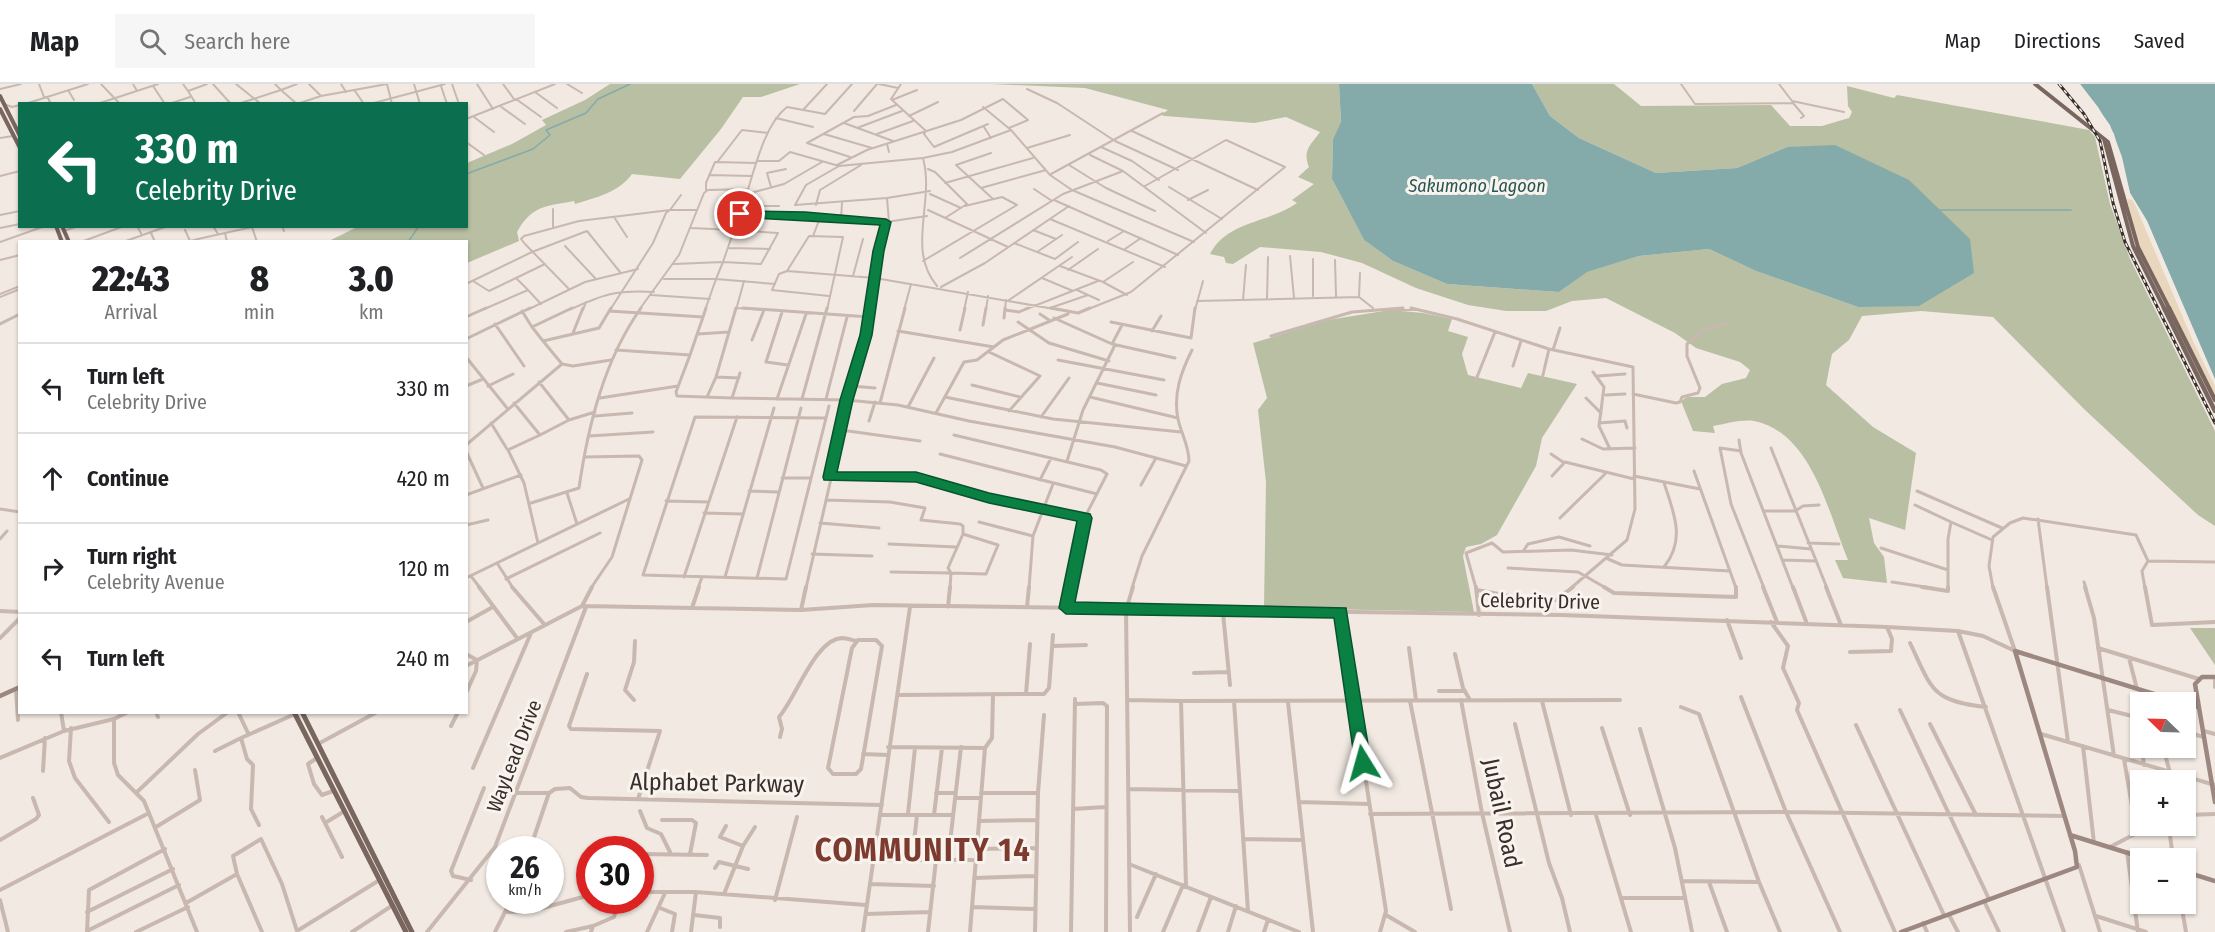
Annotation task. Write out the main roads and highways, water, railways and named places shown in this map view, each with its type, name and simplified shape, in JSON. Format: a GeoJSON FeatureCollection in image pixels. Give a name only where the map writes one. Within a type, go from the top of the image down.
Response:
{"type":"FeatureCollection","features":[{"type":"Feature","properties":{"kind":"main road"},"geometry":{"type":"LineString","coordinates":[[2036,84],[2108,142],[2138,247],[2215,400]]}},
{"type":"Feature","properties":{"kind":"main road"},"geometry":{"type":"LineString","coordinates":[[0,96],[18,127]]}},
{"type":"Feature","properties":{"kind":"main road"},"geometry":{"type":"LineString","coordinates":[[0,109],[18,145]]}},
{"type":"Feature","properties":{"kind":"main road"},"geometry":{"type":"LineString","coordinates":[[2104,139],[2133,246],[2215,411]]}},
{"type":"Feature","properties":{"kind":"main road"},"geometry":{"type":"LineString","coordinates":[[295,714],[315,746],[395,904],[412,932]]}},
{"type":"Feature","properties":{"kind":"main road"},"geometry":{"type":"LineString","coordinates":[[303,714],[317,758],[378,881],[395,904],[406,932]]}},
{"type":"Feature","properties":{"kind":"water","name":"Sakumono Lagoon"},"geometry":{"type":"Polygon","coordinates":[[[1339,84],[1532,84],[1550,116],[1579,138],[1656,173],[1737,168],[1787,147],[1835,145],[1909,180],[1970,239],[1974,273],[1919,306],[1858,307],[1756,271],[1709,249],[1639,256],[1587,272],[1559,292],[1447,284],[1393,261],[1364,240],[1332,179],[1333,139],[1341,122],[1339,84]]]}},
{"type":"Feature","properties":{"kind":"water"},"geometry":{"type":"Polygon","coordinates":[[[2080,84],[2215,84],[2215,379],[2147,221],[2130,193],[2122,157],[2110,125],[2080,84]]]}},
{"type":"Feature","properties":{"kind":"waterway"},"geometry":{"type":"LineString","coordinates":[[468,173],[533,149],[550,135],[546,130],[586,113],[598,99],[630,84]]}},
{"type":"Feature","properties":{"kind":"waterway"},"geometry":{"type":"LineString","coordinates":[[1938,210],[2071,210]]}},
{"type":"Feature","properties":{"kind":"waterway"},"geometry":{"type":"LineString","coordinates":[[409,240],[418,228]]}},
{"type":"Feature","properties":{"kind":"railway"},"geometry":{"type":"LineString","coordinates":[[2059,84],[2084,114],[2100,141],[2113,203],[2125,242],[2215,423]]}},
{"type":"Feature","properties":{"kind":"district","name":"COMMUNITY 14"},"geometry":{"type":"Point","coordinates":[923,850]}}]}
